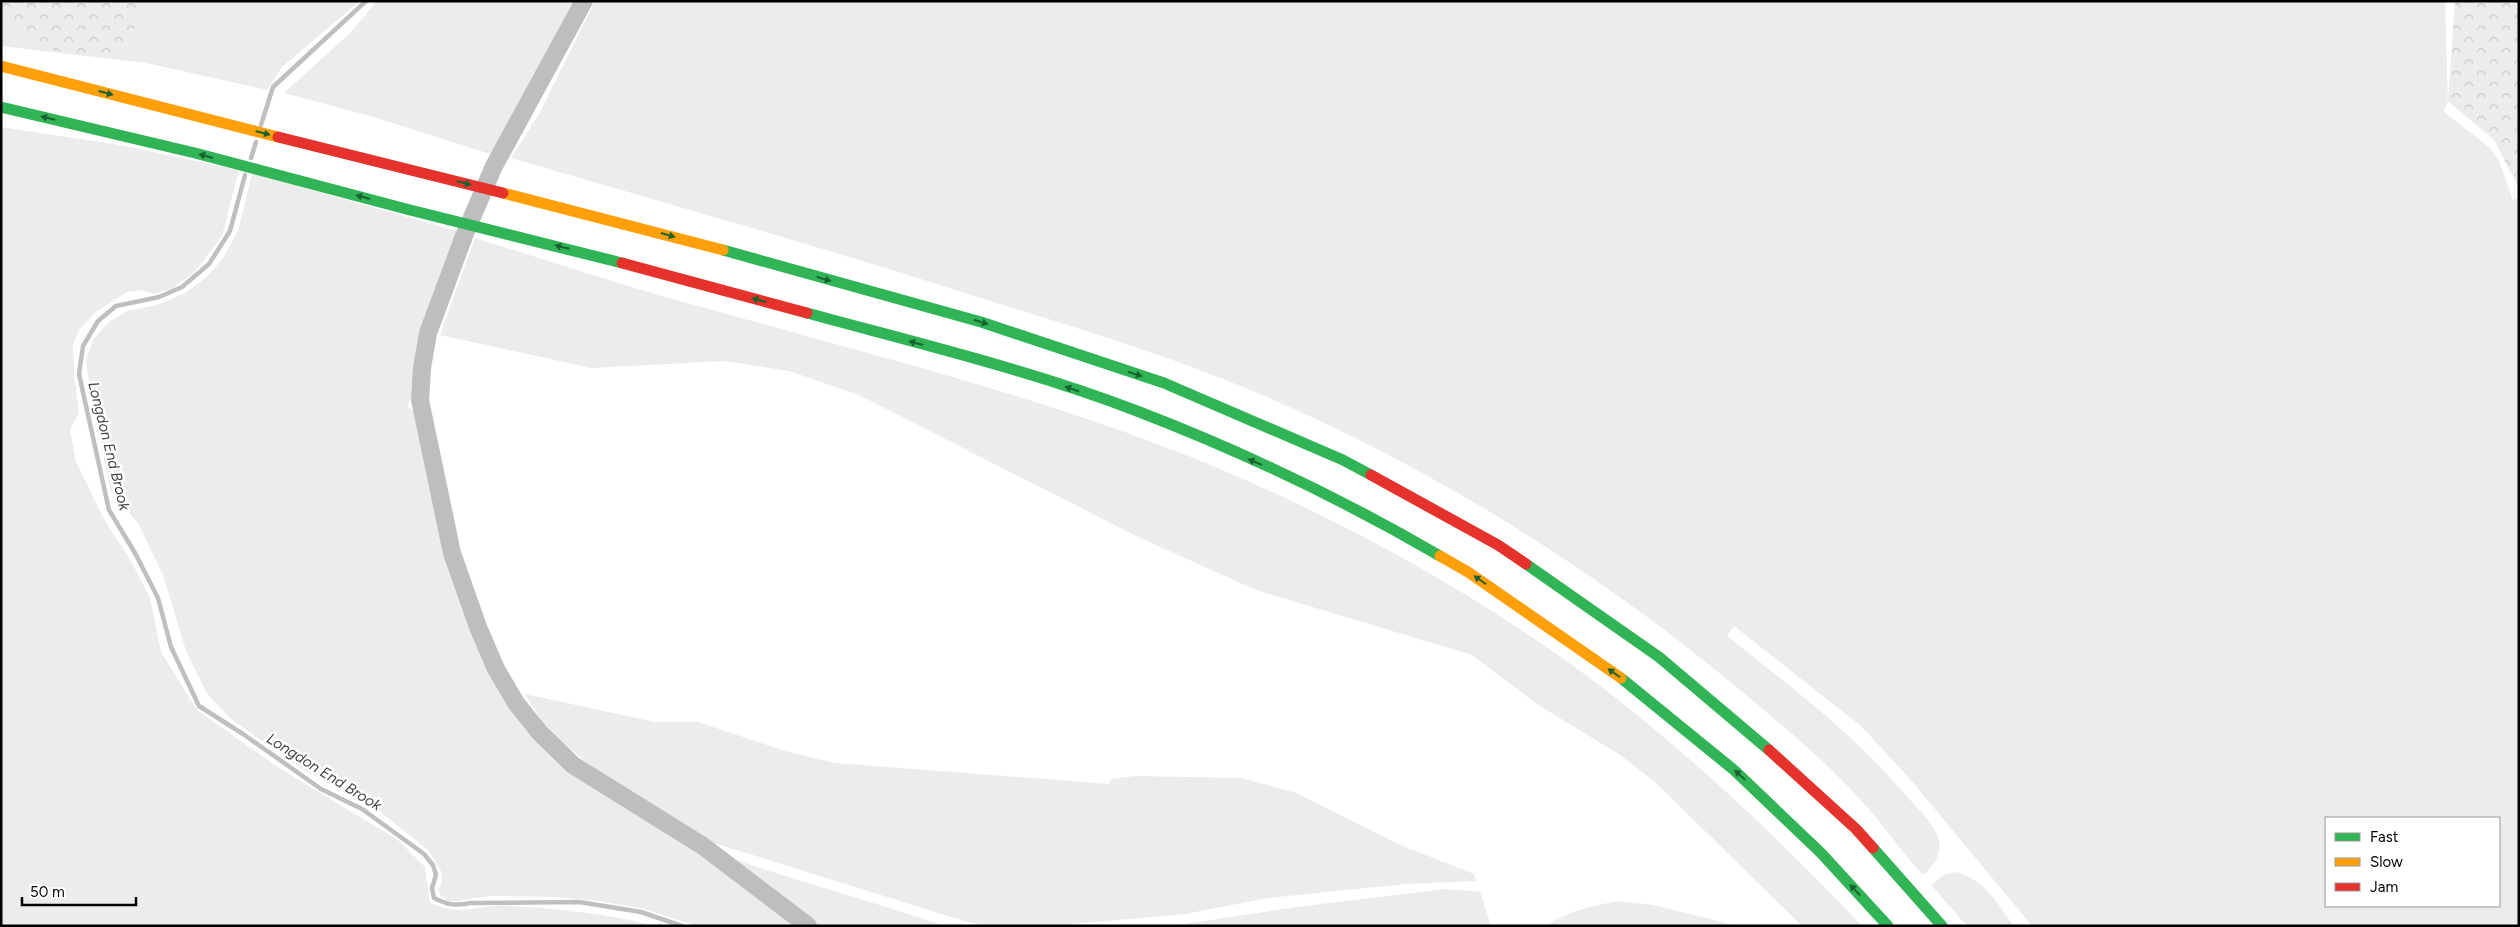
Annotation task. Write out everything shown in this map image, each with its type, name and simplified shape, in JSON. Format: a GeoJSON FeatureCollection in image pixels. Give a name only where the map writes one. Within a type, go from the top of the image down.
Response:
{"type":"FeatureCollection","features":[{"type":"Feature","properties":{"kind":"highway"},"geometry":{"type":"LineString","coordinates":[[5,66],[244,129],[621,222],[981,322],[1164,383],[1343,460],[1498,545],[1659,656],[1754,736],[1856,829],[1942,926]]}},
{"type":"Feature","properties":{"kind":"highway"},"geometry":{"type":"LineString","coordinates":[[1,107],[195,153],[410,210],[609,258],[970,358],[1056,383],[1137,411],[1300,481],[1389,526],[1468,572],[1628,683],[1734,770],[1821,853],[1888,926]]}},
{"type":"Feature","properties":{"kind":"street"},"geometry":{"type":"LineString","coordinates":[[584,1],[494,166],[464,236],[428,334],[422,368],[420,400],[452,554],[478,627],[496,669],[516,703],[540,733],[573,765],[703,846],[808,926]]}},
{"type":"Feature","properties":{"kind":"green space"},"geometry":{"type":"Polygon","coordinates":[[[1,1],[360,1],[282,67],[267,90],[146,63],[1,46],[1,1]]]}},
{"type":"Feature","properties":{"kind":"green space"},"geometry":{"type":"Polygon","coordinates":[[[1,1],[145,1],[123,59],[29,47],[1,5],[1,1]]]}},
{"type":"Feature","properties":{"kind":"green space"},"geometry":{"type":"Polygon","coordinates":[[[377,1],[579,1],[493,155],[374,117],[284,93],[350,33],[377,1]]]}},
{"type":"Feature","properties":{"kind":"green space"},"geometry":{"type":"Polygon","coordinates":[[[595,1],[2445,1],[2448,101],[2444,112],[2489,147],[2499,161],[2513,200],[2519,197],[2519,926],[2032,926],[1910,779],[1861,726],[1734,626],[1727,636],[1797,691],[1863,750],[1926,818],[1937,835],[1939,853],[1935,862],[1923,875],[1873,814],[1831,769],[1708,664],[1647,617],[1585,573],[1457,492],[1390,456],[1322,422],[1253,391],[1101,336],[784,237],[511,158],[539,114],[595,1]]]}},
{"type":"Feature","properties":{"kind":"green space"},"geometry":{"type":"Polygon","coordinates":[[[2455,1],[2519,1],[2519,189],[2494,140],[2448,101],[2455,1]]]}},
{"type":"Feature","properties":{"kind":"green space"},"geometry":{"type":"Polygon","coordinates":[[[1,127],[120,145],[239,170],[222,236],[194,273],[171,289],[153,294],[143,290],[127,292],[96,312],[79,330],[73,345],[74,375],[79,413],[70,429],[76,462],[104,519],[131,561],[150,598],[161,652],[197,710],[279,768],[398,840],[425,867],[430,903],[463,910],[502,906],[567,910],[620,918],[655,926],[1,926],[1,127]]]}},
{"type":"Feature","properties":{"kind":"green space"},"geometry":{"type":"Polygon","coordinates":[[[252,173],[460,232],[418,356],[411,398],[407,406],[418,415],[449,568],[515,713],[801,926],[697,926],[644,909],[598,901],[557,897],[490,896],[448,901],[441,896],[438,890],[442,883],[441,871],[428,850],[370,804],[304,770],[231,719],[207,694],[186,651],[163,575],[138,523],[111,491],[91,398],[86,360],[93,340],[109,322],[127,311],[157,305],[185,293],[207,277],[223,258],[238,231],[252,173]]]}},
{"type":"Feature","properties":{"kind":"green space"},"geometry":{"type":"Polygon","coordinates":[[[475,238],[650,292],[949,376],[1069,413],[1186,455],[1302,506],[1418,566],[1529,635],[1581,672],[1631,710],[1721,787],[1807,869],[1862,926],[1802,926],[1655,782],[1620,755],[1540,706],[1472,655],[1256,590],[1136,536],[859,395],[789,371],[725,361],[591,368],[440,335],[475,238]]]}},
{"type":"Feature","properties":{"kind":"green space"},"geometry":{"type":"Polygon","coordinates":[[[525,694],[655,722],[698,722],[785,751],[835,763],[1109,784],[1111,779],[1135,776],[1241,778],[1294,792],[1403,846],[1474,874],[1476,881],[1406,884],[1268,898],[1185,914],[1050,926],[989,926],[964,921],[711,842],[595,769],[548,731],[525,694]]]}},
{"type":"Feature","properties":{"kind":"green space"},"geometry":{"type":"Polygon","coordinates":[[[722,855],[778,874],[945,926],[818,926],[722,855]]]}},
{"type":"Feature","properties":{"kind":"green space"},"geometry":{"type":"Polygon","coordinates":[[[1955,872],[1965,875],[1982,886],[1996,900],[2014,926],[1967,926],[1931,885],[1944,875],[1955,872]]]}},
{"type":"Feature","properties":{"kind":"green space"},"geometry":{"type":"Polygon","coordinates":[[[1446,889],[1480,892],[1491,926],[1171,926],[1304,906],[1446,889]]]}},
{"type":"Feature","properties":{"kind":"green space"},"geometry":{"type":"Polygon","coordinates":[[[1618,901],[1653,905],[1738,926],[1546,926],[1563,916],[1580,910],[1618,901]]]}},
{"type":"Feature","properties":{"kind":"waterway","name":"Longdon End Brook"},"geometry":{"type":"LineString","coordinates":[[261,125],[273,87],[366,1]]}},
{"type":"Feature","properties":{"kind":"waterway","name":"Longdon End Brook"},"geometry":{"type":"LineString","coordinates":[[251,158],[256,142]]}},
{"type":"Feature","properties":{"kind":"waterway","name":"Longdon End Brook"},"geometry":{"type":"LineString","coordinates":[[245,175],[230,231],[209,264],[182,287],[159,297],[116,306],[98,321],[83,346],[79,374],[109,510],[135,553],[158,598],[171,647],[199,706],[243,734],[321,789],[362,809],[424,854],[433,865],[436,875],[432,888],[434,898],[456,905],[470,903],[579,902],[641,912],[682,926]]}},
{"type":"Feature","properties":{"kind":"traffic: fast"},"geometry":{"type":"LineString","coordinates":[[1,107],[195,153],[410,210],[622,263]]}},
{"type":"Feature","properties":{"kind":"traffic: fast"},"geometry":{"type":"LineString","coordinates":[[723,250],[981,322],[1164,383],[1343,460],[1371,475]]}},
{"type":"Feature","properties":{"kind":"traffic: fast"},"geometry":{"type":"LineString","coordinates":[[807,313],[1015,370],[1137,411],[1176,426],[1292,478],[1367,515],[1440,556]]}},
{"type":"Feature","properties":{"kind":"traffic: fast"},"geometry":{"type":"LineString","coordinates":[[1526,564],[1659,657],[1769,750]]}},
{"type":"Feature","properties":{"kind":"traffic: fast"},"geometry":{"type":"LineString","coordinates":[[1621,678],[1734,770],[1821,853],[1888,926]]}},
{"type":"Feature","properties":{"kind":"traffic: fast"},"geometry":{"type":"LineString","coordinates":[[1873,848],[1942,926]]}},
{"type":"Feature","properties":{"kind":"traffic: slow"},"geometry":{"type":"LineString","coordinates":[[1,66],[278,137]]}},
{"type":"Feature","properties":{"kind":"traffic: slow"},"geometry":{"type":"LineString","coordinates":[[503,193],[723,250]]}},
{"type":"Feature","properties":{"kind":"traffic: slow"},"geometry":{"type":"LineString","coordinates":[[1440,556],[1468,572],[1621,678]]}},
{"type":"Feature","properties":{"kind":"traffic: jam"},"geometry":{"type":"LineString","coordinates":[[278,137],[503,193]]}},
{"type":"Feature","properties":{"kind":"traffic: jam"},"geometry":{"type":"LineString","coordinates":[[622,263],[807,313]]}},
{"type":"Feature","properties":{"kind":"traffic: jam"},"geometry":{"type":"LineString","coordinates":[[1371,475],[1498,545],[1526,564]]}},
{"type":"Feature","properties":{"kind":"traffic: jam"},"geometry":{"type":"LineString","coordinates":[[1769,750],[1856,829],[1873,848]]}}]}
